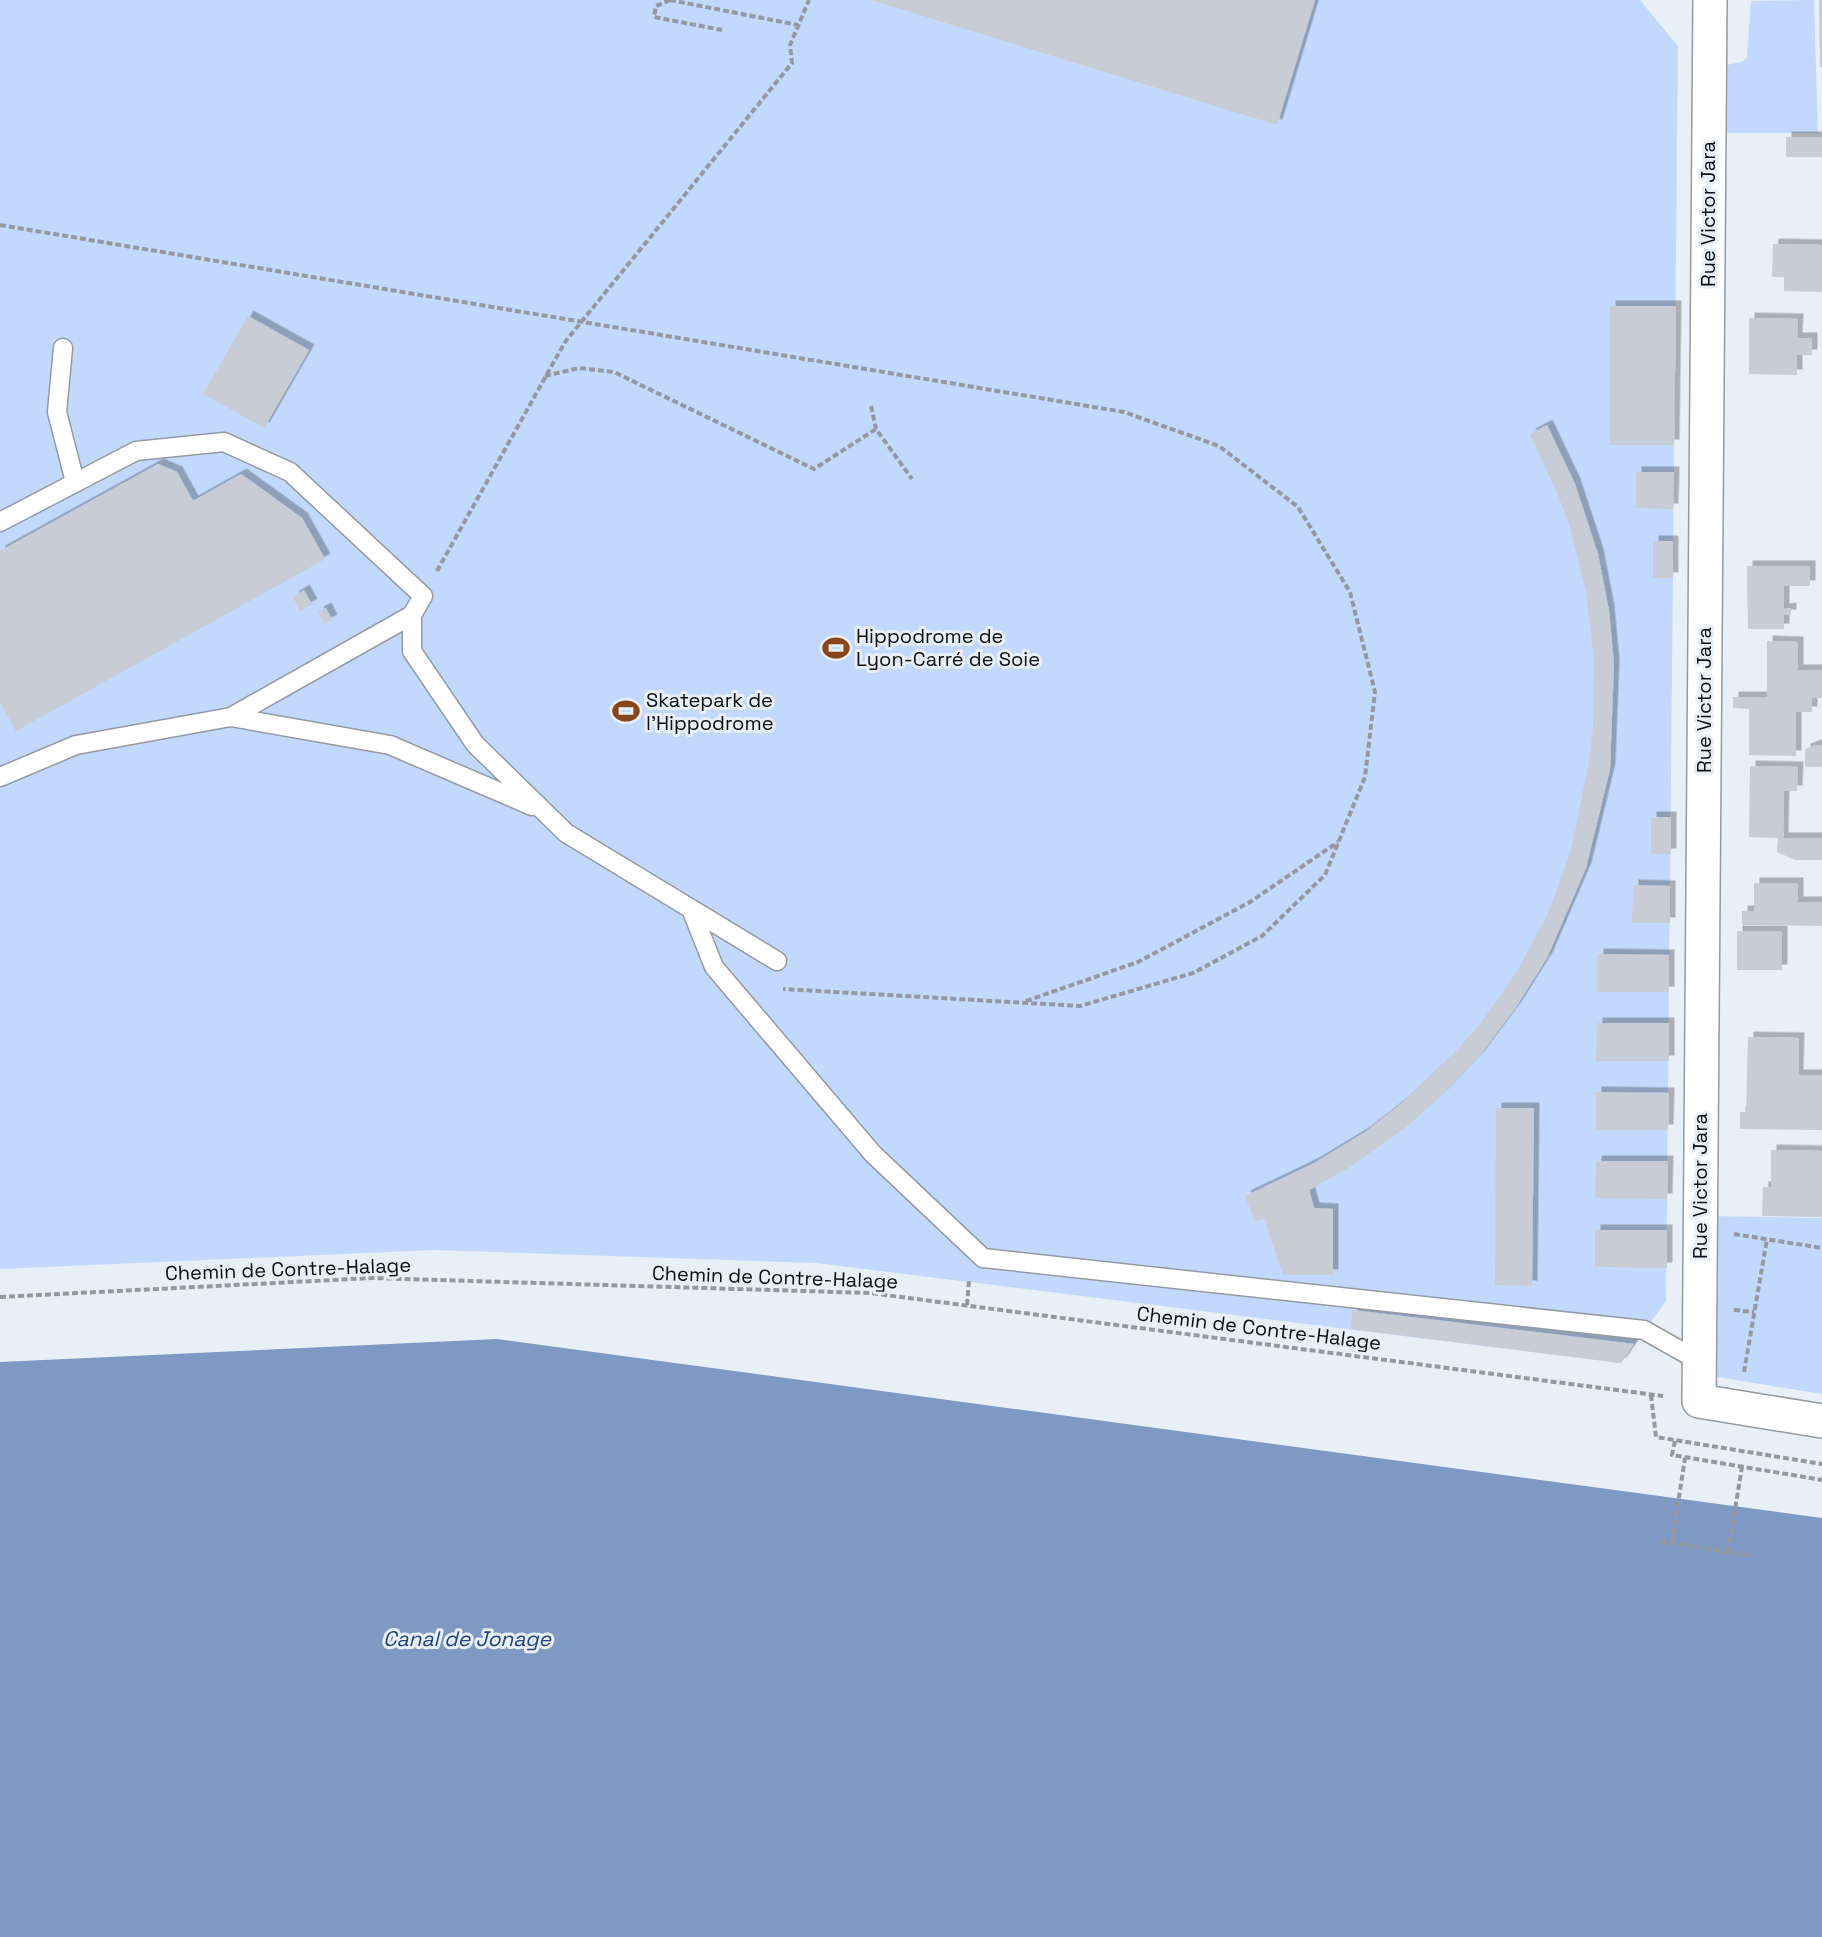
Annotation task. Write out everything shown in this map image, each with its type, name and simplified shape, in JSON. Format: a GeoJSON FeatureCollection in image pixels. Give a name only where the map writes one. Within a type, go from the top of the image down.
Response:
{"type":"FeatureCollection","features":[{"type":"Feature","properties":{"kind":"street","name":"Rue Victor Jara"},"geometry":{"type":"LineString","coordinates":[[1710,0],[1699,1401],[1738,1407]]}},
{"type":"Feature","properties":{"kind":"street"},"geometry":{"type":"LineString","coordinates":[[1738,1407],[1822,1421]]}},
{"type":"Feature","properties":{"kind":"lane"},"geometry":{"type":"LineString","coordinates":[[63,348],[57,411],[75,482]]}},
{"type":"Feature","properties":{"kind":"lane"},"geometry":{"type":"LineString","coordinates":[[0,522],[136,451],[224,442],[290,472],[423,596],[412,615],[412,651],[475,744],[566,833],[777,961]]}},
{"type":"Feature","properties":{"kind":"lane"},"geometry":{"type":"LineString","coordinates":[[0,777],[75,745],[231,717],[412,615]]}},
{"type":"Feature","properties":{"kind":"lane"},"geometry":{"type":"LineString","coordinates":[[231,717],[390,745],[543,811]]}},
{"type":"Feature","properties":{"kind":"lane"},"geometry":{"type":"LineString","coordinates":[[691,909],[714,968],[873,1154],[983,1258],[1644,1330],[1699,1361]]}},
{"type":"Feature","properties":{"kind":"path"},"geometry":{"type":"LineString","coordinates":[[722,30],[654,17],[656,6],[670,0],[798,25]]}},
{"type":"Feature","properties":{"kind":"path"},"geometry":{"type":"LineString","coordinates":[[423,596],[564,342],[792,63],[790,45],[809,0]]}},
{"type":"Feature","properties":{"kind":"path"},"geometry":{"type":"LineString","coordinates":[[0,225],[1124,412],[1219,446],[1298,507],[1350,592],[1375,692],[1365,777],[1325,875],[1262,936],[1193,973],[1080,1006],[835,991],[732,988]]}},
{"type":"Feature","properties":{"kind":"path"},"geometry":{"type":"LineString","coordinates":[[545,376],[579,368],[614,372],[814,469],[876,429]]}},
{"type":"Feature","properties":{"kind":"path"},"geometry":{"type":"LineString","coordinates":[[871,406],[876,429],[912,479]]}},
{"type":"Feature","properties":{"kind":"path"},"geometry":{"type":"LineString","coordinates":[[1023,1003],[1138,962],[1250,902],[1339,841]]}},
{"type":"Feature","properties":{"kind":"path"},"geometry":{"type":"LineString","coordinates":[[1700,1229],[1822,1248]]}},
{"type":"Feature","properties":{"kind":"path"},"geometry":{"type":"LineString","coordinates":[[1738,1407],[1767,1239]]}},
{"type":"Feature","properties":{"kind":"path","name":"Chemin de Contre-Halage"},"geometry":{"type":"LineString","coordinates":[[0,1297],[372,1278],[870,1293],[1651,1395],[1656,1437],[1675,1441]]}},
{"type":"Feature","properties":{"kind":"path"},"geometry":{"type":"LineString","coordinates":[[1822,1464],[1675,1441],[1672,1455],[1822,1480]]}},
{"type":"Feature","properties":{"kind":"path"},"geometry":{"type":"LineString","coordinates":[[1672,1543],[1685,1458]]}},
{"type":"Feature","properties":{"kind":"path"},"geometry":{"type":"LineString","coordinates":[[1728,1552],[1742,1467]]}},
{"type":"Feature","properties":{"kind":"path"},"geometry":{"type":"LineString","coordinates":[[1661,1540],[1752,1556]]}},
{"type":"Feature","properties":{"kind":"shaded area","name":"Hippodrome de Lyon-Carré de Soie"},"geometry":{"type":"Polygon","coordinates":[[[0,0],[1640,0],[1678,46],[1666,1301],[1621,1363],[816,1263],[434,1250],[0,1269],[0,0]]]}},
{"type":"Feature","properties":{"kind":"shaded area"},"geometry":{"type":"Polygon","coordinates":[[[1814,0],[1818,133],[1726,133],[1726,65],[1742,62],[1747,57],[1751,1],[1814,0]]]}},
{"type":"Feature","properties":{"kind":"shaded area"},"geometry":{"type":"Polygon","coordinates":[[[1709,1216],[1822,1218],[1822,1394],[1705,1375],[1709,1216]]]}},
{"type":"Feature","properties":{"kind":"water","name":"Canal de Jonage"},"geometry":{"type":"Polygon","coordinates":[[[497,1339],[1822,1518],[1822,1937],[0,1937],[0,1362],[497,1339]]]}},
{"type":"Feature","properties":{"kind":"building"},"geometry":{"type":"Polygon","coordinates":[[[871,0],[1315,0],[1277,125],[871,0]]]}},
{"type":"Feature","properties":{"kind":"building"},"geometry":{"type":"Polygon","coordinates":[[[1819,0],[1822,0],[1822,67],[1820,67],[1819,0]]]}},
{"type":"Feature","properties":{"kind":"building"},"geometry":{"type":"Polygon","coordinates":[[[1786,137],[1822,137],[1822,157],[1786,157],[1786,137]]]}},
{"type":"Feature","properties":{"kind":"building"},"geometry":{"type":"Polygon","coordinates":[[[1773,244],[1822,245],[1822,292],[1784,291],[1784,277],[1772,277],[1773,244]]]}},
{"type":"Feature","properties":{"kind":"building"},"geometry":{"type":"Polygon","coordinates":[[[1610,306],[1676,306],[1674,445],[1610,445],[1610,306]]]}},
{"type":"Feature","properties":{"kind":"building"},"geometry":{"type":"Polygon","coordinates":[[[248,316],[309,350],[264,428],[203,394],[248,316]]]}},
{"type":"Feature","properties":{"kind":"building"},"geometry":{"type":"Polygon","coordinates":[[[1749,318],[1798,319],[1797,338],[1812,338],[1812,355],[1797,355],[1797,375],[1749,374],[1749,318]]]}},
{"type":"Feature","properties":{"kind":"building"},"geometry":{"type":"Polygon","coordinates":[[[1547,425],[1575,484],[1598,554],[1609,611],[1614,664],[1610,769],[1586,868],[1547,958],[1516,1007],[1480,1055],[1443,1094],[1406,1127],[1350,1167],[1309,1190],[1314,1208],[1333,1209],[1333,1275],[1283,1275],[1264,1219],[1255,1222],[1245,1196],[1314,1163],[1365,1132],[1402,1103],[1449,1059],[1478,1027],[1518,970],[1549,911],[1571,850],[1589,762],[1593,728],[1594,660],[1586,593],[1570,527],[1530,434],[1547,425]]]}},
{"type":"Feature","properties":{"kind":"building"},"geometry":{"type":"Polygon","coordinates":[[[158,464],[177,472],[193,501],[241,474],[302,518],[325,559],[16,731],[0,702],[0,551],[158,464]]]}},
{"type":"Feature","properties":{"kind":"building"},"geometry":{"type":"Polygon","coordinates":[[[1636,472],[1674,472],[1673,509],[1636,508],[1636,472]]]}},
{"type":"Feature","properties":{"kind":"building"},"geometry":{"type":"Polygon","coordinates":[[[1653,541],[1673,541],[1673,578],[1653,578],[1653,541]]]}},
{"type":"Feature","properties":{"kind":"building"},"geometry":{"type":"Polygon","coordinates":[[[1747,566],[1810,566],[1810,586],[1784,586],[1784,609],[1791,608],[1791,615],[1784,615],[1784,629],[1748,629],[1747,566]]]}},
{"type":"Feature","properties":{"kind":"building"},"geometry":{"type":"Polygon","coordinates":[[[304,590],[312,604],[300,611],[293,597],[304,590]]]}},
{"type":"Feature","properties":{"kind":"building"},"geometry":{"type":"Polygon","coordinates":[[[326,608],[332,620],[324,624],[318,612],[326,608]]]}},
{"type":"Feature","properties":{"kind":"building"},"geometry":{"type":"Polygon","coordinates":[[[1767,641],[1798,642],[1798,670],[1822,670],[1822,698],[1812,698],[1812,712],[1796,712],[1796,756],[1749,755],[1749,709],[1733,708],[1733,697],[1767,697],[1767,641]]]}},
{"type":"Feature","properties":{"kind":"building"},"geometry":{"type":"Polygon","coordinates":[[[1822,745],[1822,767],[1805,767],[1805,749],[1822,745]]]}},
{"type":"Feature","properties":{"kind":"building"},"geometry":{"type":"Polygon","coordinates":[[[1750,766],[1798,767],[1797,791],[1784,791],[1783,838],[1822,838],[1822,860],[1795,860],[1777,852],[1778,838],[1749,837],[1750,766]]]}},
{"type":"Feature","properties":{"kind":"building"},"geometry":{"type":"Polygon","coordinates":[[[1651,817],[1671,817],[1671,854],[1651,854],[1651,817]]]}},
{"type":"Feature","properties":{"kind":"building"},"geometry":{"type":"Polygon","coordinates":[[[1754,883],[1798,883],[1798,902],[1822,902],[1822,926],[1742,925],[1742,911],[1754,911],[1754,883]]]}},
{"type":"Feature","properties":{"kind":"building"},"geometry":{"type":"Polygon","coordinates":[[[1633,885],[1670,886],[1670,923],[1632,923],[1633,885]]]}},
{"type":"Feature","properties":{"kind":"building"},"geometry":{"type":"Polygon","coordinates":[[[1737,931],[1782,931],[1782,970],[1737,970],[1737,931]]]}},
{"type":"Feature","properties":{"kind":"building"},"geometry":{"type":"Polygon","coordinates":[[[1598,954],[1669,955],[1669,992],[1597,992],[1598,954]]]}},
{"type":"Feature","properties":{"kind":"building"},"geometry":{"type":"Polygon","coordinates":[[[1597,1023],[1669,1023],[1669,1061],[1596,1061],[1597,1023]]]}},
{"type":"Feature","properties":{"kind":"building"},"geometry":{"type":"Polygon","coordinates":[[[1748,1037],[1799,1038],[1798,1075],[1822,1075],[1822,1130],[1740,1129],[1740,1112],[1746,1112],[1748,1037]]]}},
{"type":"Feature","properties":{"kind":"building"},"geometry":{"type":"Polygon","coordinates":[[[1596,1092],[1669,1093],[1668,1130],[1596,1130],[1596,1092]]]}},
{"type":"Feature","properties":{"kind":"building"},"geometry":{"type":"Polygon","coordinates":[[[1496,1108],[1534,1108],[1532,1286],[1495,1285],[1496,1108]]]}},
{"type":"Feature","properties":{"kind":"building"},"geometry":{"type":"Polygon","coordinates":[[[1771,1150],[1822,1151],[1822,1217],[1762,1216],[1763,1187],[1771,1187],[1771,1150]]]}},
{"type":"Feature","properties":{"kind":"building"},"geometry":{"type":"Polygon","coordinates":[[[1596,1161],[1668,1161],[1667,1199],[1595,1198],[1596,1161]]]}},
{"type":"Feature","properties":{"kind":"building"},"geometry":{"type":"Polygon","coordinates":[[[1595,1230],[1667,1230],[1667,1268],[1595,1267],[1595,1230]]]}},
{"type":"Feature","properties":{"kind":"building"},"geometry":{"type":"Polygon","coordinates":[[[1353,1310],[1634,1344],[1621,1363],[1350,1329],[1353,1310]]]}},
{"type":"Feature","properties":{"kind":"place","name":"Hippodrome de Lyon-Carré de Soie"},"geometry":{"type":"Point","coordinates":[836,648]}},
{"type":"Feature","properties":{"kind":"place","name":"Skatepark de l'Hippodrome"},"geometry":{"type":"Point","coordinates":[626,711]}}]}
